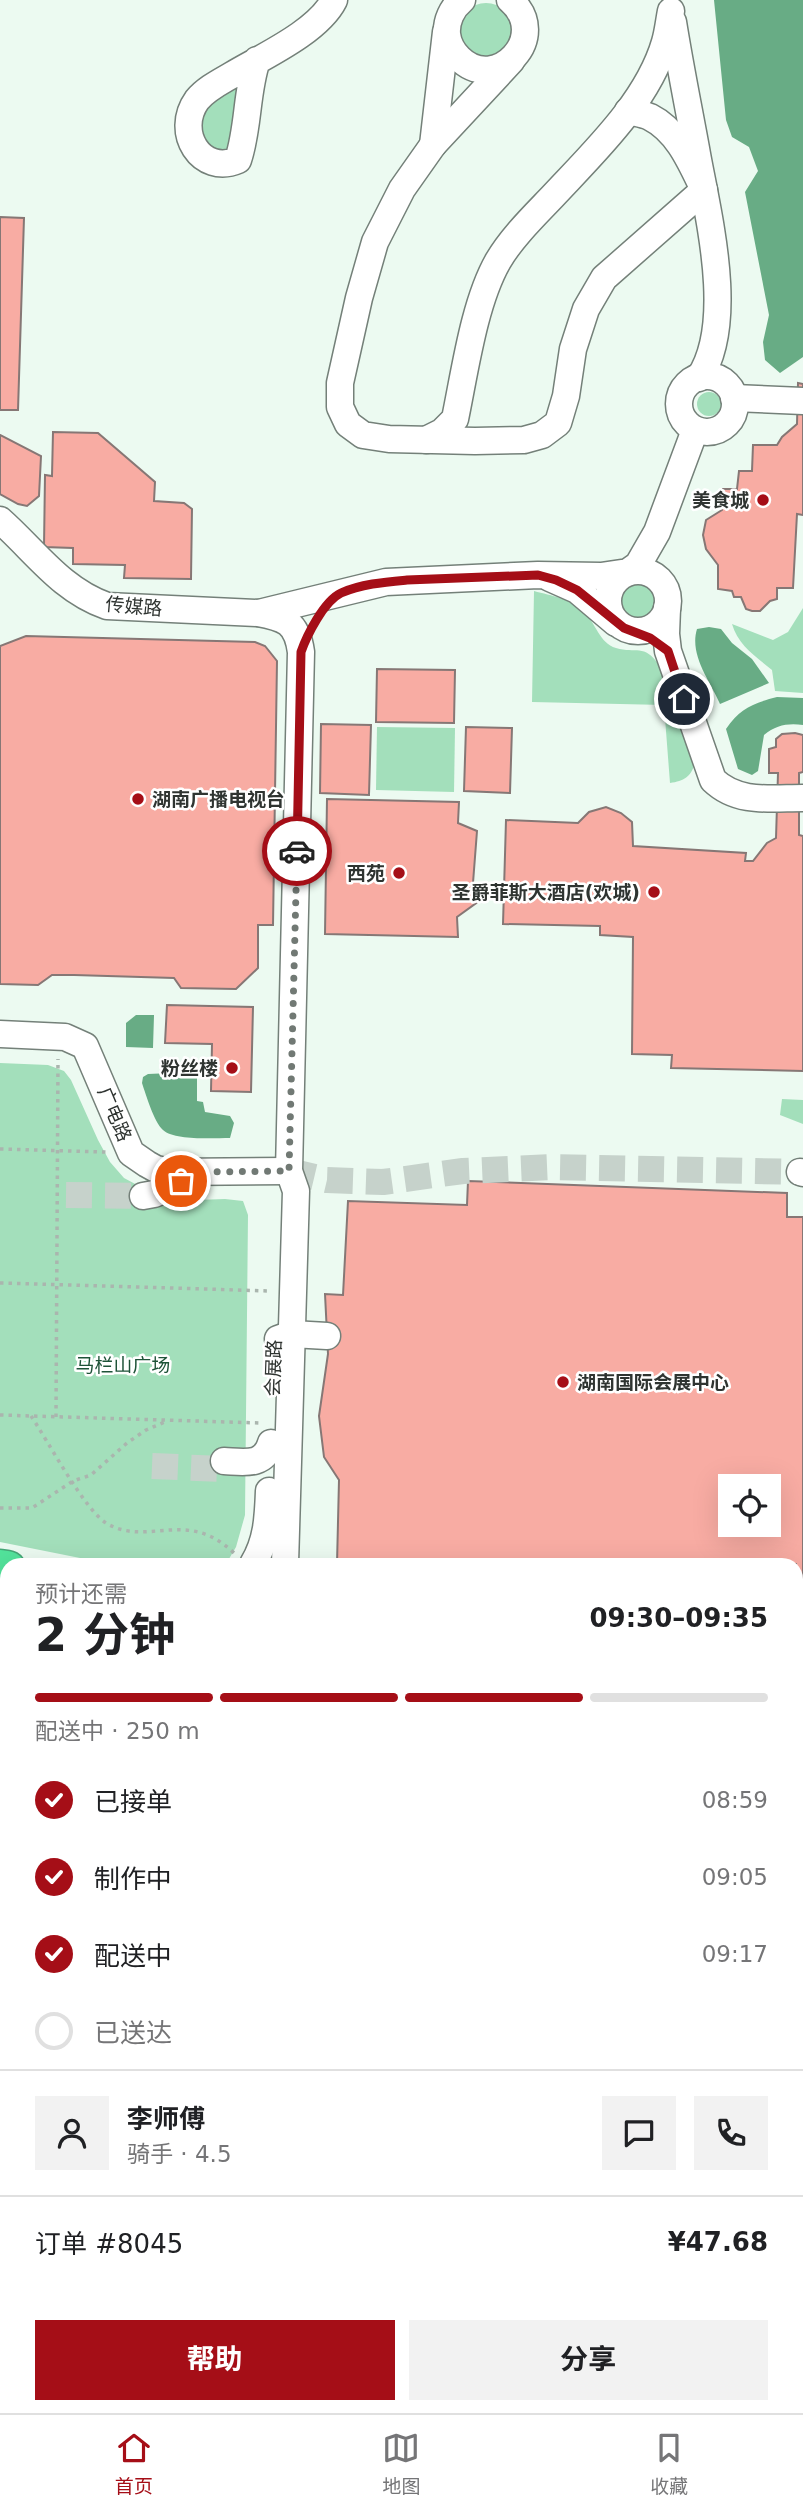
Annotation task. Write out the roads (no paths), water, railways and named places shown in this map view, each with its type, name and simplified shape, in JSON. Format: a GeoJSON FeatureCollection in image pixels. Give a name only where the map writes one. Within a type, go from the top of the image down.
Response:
{"type":"FeatureCollection","features":[{"type":"Feature","properties":{"kind":"street"},"geometry":{"type":"LineString","coordinates":[[257,60],[303,32],[329,10],[334,0]]}},
{"type":"Feature","properties":{"kind":"street"},"geometry":{"type":"LineString","coordinates":[[433,145],[447,27],[450,14],[462,0]]}},
{"type":"Feature","properties":{"kind":"street"},"geometry":{"type":"LineString","coordinates":[[510,0],[522,15],[525,28],[519,52],[433,145],[402,189],[375,242],[340,383],[340,407],[348,424],[363,435],[426,440],[524,440],[542,435],[558,423],[566,396],[573,349],[586,309],[604,278],[704,190]]}},
{"type":"Feature","properties":{"kind":"street"},"geometry":{"type":"LineString","coordinates":[[426,440],[442,432],[455,419],[482,303],[489,278],[500,258],[537,213],[598,149],[628,111],[661,52],[670,5]]}},
{"type":"Feature","properties":{"kind":"street"},"geometry":{"type":"LineString","coordinates":[[670,5],[716,261],[713,343],[709,363],[699,378]]}},
{"type":"Feature","properties":{"kind":"street"},"geometry":{"type":"LineString","coordinates":[[447,27],[453,52],[463,62],[475,68],[487,69],[511,61]]}},
{"type":"Feature","properties":{"kind":"street"},"geometry":{"type":"LineString","coordinates":[[628,111],[651,117],[677,139],[704,190]]}},
{"type":"Feature","properties":{"kind":"street"},"geometry":{"type":"LineString","coordinates":[[713,343],[717,364],[729,391],[732,416],[720,429],[712,432],[695,429],[687,424],[681,416],[680,397],[690,382],[699,378],[708,377],[729,391],[803,401]]}},
{"type":"Feature","properties":{"kind":"street"},"geometry":{"type":"LineString","coordinates":[[455,419],[462,431],[475,441]]}},
{"type":"Feature","properties":{"kind":"street"},"geometry":{"type":"LineString","coordinates":[[668,651],[611,617],[607,599],[613,582],[638,565],[657,532],[695,429]]}},
{"type":"Feature","properties":{"kind":"street","name":"传媒路"},"geometry":{"type":"LineString","coordinates":[[0,520],[46,566],[88,599],[107,606],[258,613]]}},
{"type":"Feature","properties":{"kind":"street"},"geometry":{"type":"LineString","coordinates":[[657,532],[655,555],[665,596],[668,651],[713,780],[727,792],[742,797],[803,799]]}},
{"type":"Feature","properties":{"kind":"street"},"geometry":{"type":"LineString","coordinates":[[258,613],[396,581],[538,575],[601,576],[648,572],[665,596],[664,617],[650,629],[625,627],[577,590],[538,575]]}},
{"type":"Feature","properties":{"kind":"street"},"geometry":{"type":"LineString","coordinates":[[301,652],[316,620],[339,594]]}},
{"type":"Feature","properties":{"kind":"street"},"geometry":{"type":"LineString","coordinates":[[258,613],[279,617],[290,624],[299,635],[301,652]]}},
{"type":"Feature","properties":{"kind":"street","name":"会展路"},"geometry":{"type":"LineString","coordinates":[[285,1558],[287,1334],[296,1191],[289,1171],[301,652]]}},
{"type":"Feature","properties":{"kind":"street"},"geometry":{"type":"LineString","coordinates":[[0,1020],[11,1034]]}},
{"type":"Feature","properties":{"kind":"street","name":"广电路"},"geometry":{"type":"LineString","coordinates":[[11,1034],[58,1036],[75,1040],[85,1046],[131,1153],[156,1169],[205,1172],[289,1171]]}},
{"type":"Feature","properties":{"kind":"street","name":"会展路"},"geometry":{"type":"LineString","coordinates":[[249,1558],[260,1553],[268,1525],[271,1433],[287,1334],[275,1292],[278,1189],[289,1171]]}},
{"type":"Feature","properties":{"kind":"street"},"geometry":{"type":"LineString","coordinates":[[143,1196],[154,1194],[205,1172]]}},
{"type":"Feature","properties":{"kind":"street"},"geometry":{"type":"LineString","coordinates":[[287,1334],[327,1336]]}},
{"type":"Feature","properties":{"kind":"street"},"geometry":{"type":"LineString","coordinates":[[269,1485],[257,1472],[223,1465],[255,1462],[265,1456],[271,1433]]}},
{"type":"Feature","properties":{"kind":"tunnel"},"geometry":{"type":"LineString","coordinates":[[289,1171],[327,1180],[383,1182],[463,1171],[553,1167],[800,1172]]}},
{"type":"Feature","properties":{"kind":"tunnel"},"geometry":{"type":"LineString","coordinates":[[66,1195],[143,1196]]}},
{"type":"Feature","properties":{"kind":"tunnel"},"geometry":{"type":"LineString","coordinates":[[152,1466],[223,1469]]}},
{"type":"Feature","properties":{"kind":"place","name":"美食城"},"geometry":{"type":"Point","coordinates":[763,500]}},
{"type":"Feature","properties":{"kind":"place","name":"湖南广播电视台"},"geometry":{"type":"Point","coordinates":[138,799]}},
{"type":"Feature","properties":{"kind":"place","name":"西苑"},"geometry":{"type":"Point","coordinates":[399,873]}},
{"type":"Feature","properties":{"kind":"place","name":"圣爵菲斯大酒店(欢城)"},"geometry":{"type":"Point","coordinates":[654,892]}},
{"type":"Feature","properties":{"kind":"place","name":"粉丝楼"},"geometry":{"type":"Point","coordinates":[232,1068]}},
{"type":"Feature","properties":{"kind":"place","name":"湖南国际会展中心"},"geometry":{"type":"Point","coordinates":[563,1382]}},
{"type":"Feature","properties":{"kind":"park label","name":"马栏山广场"},"geometry":{"type":"Point","coordinates":[123,1365]}}]}
